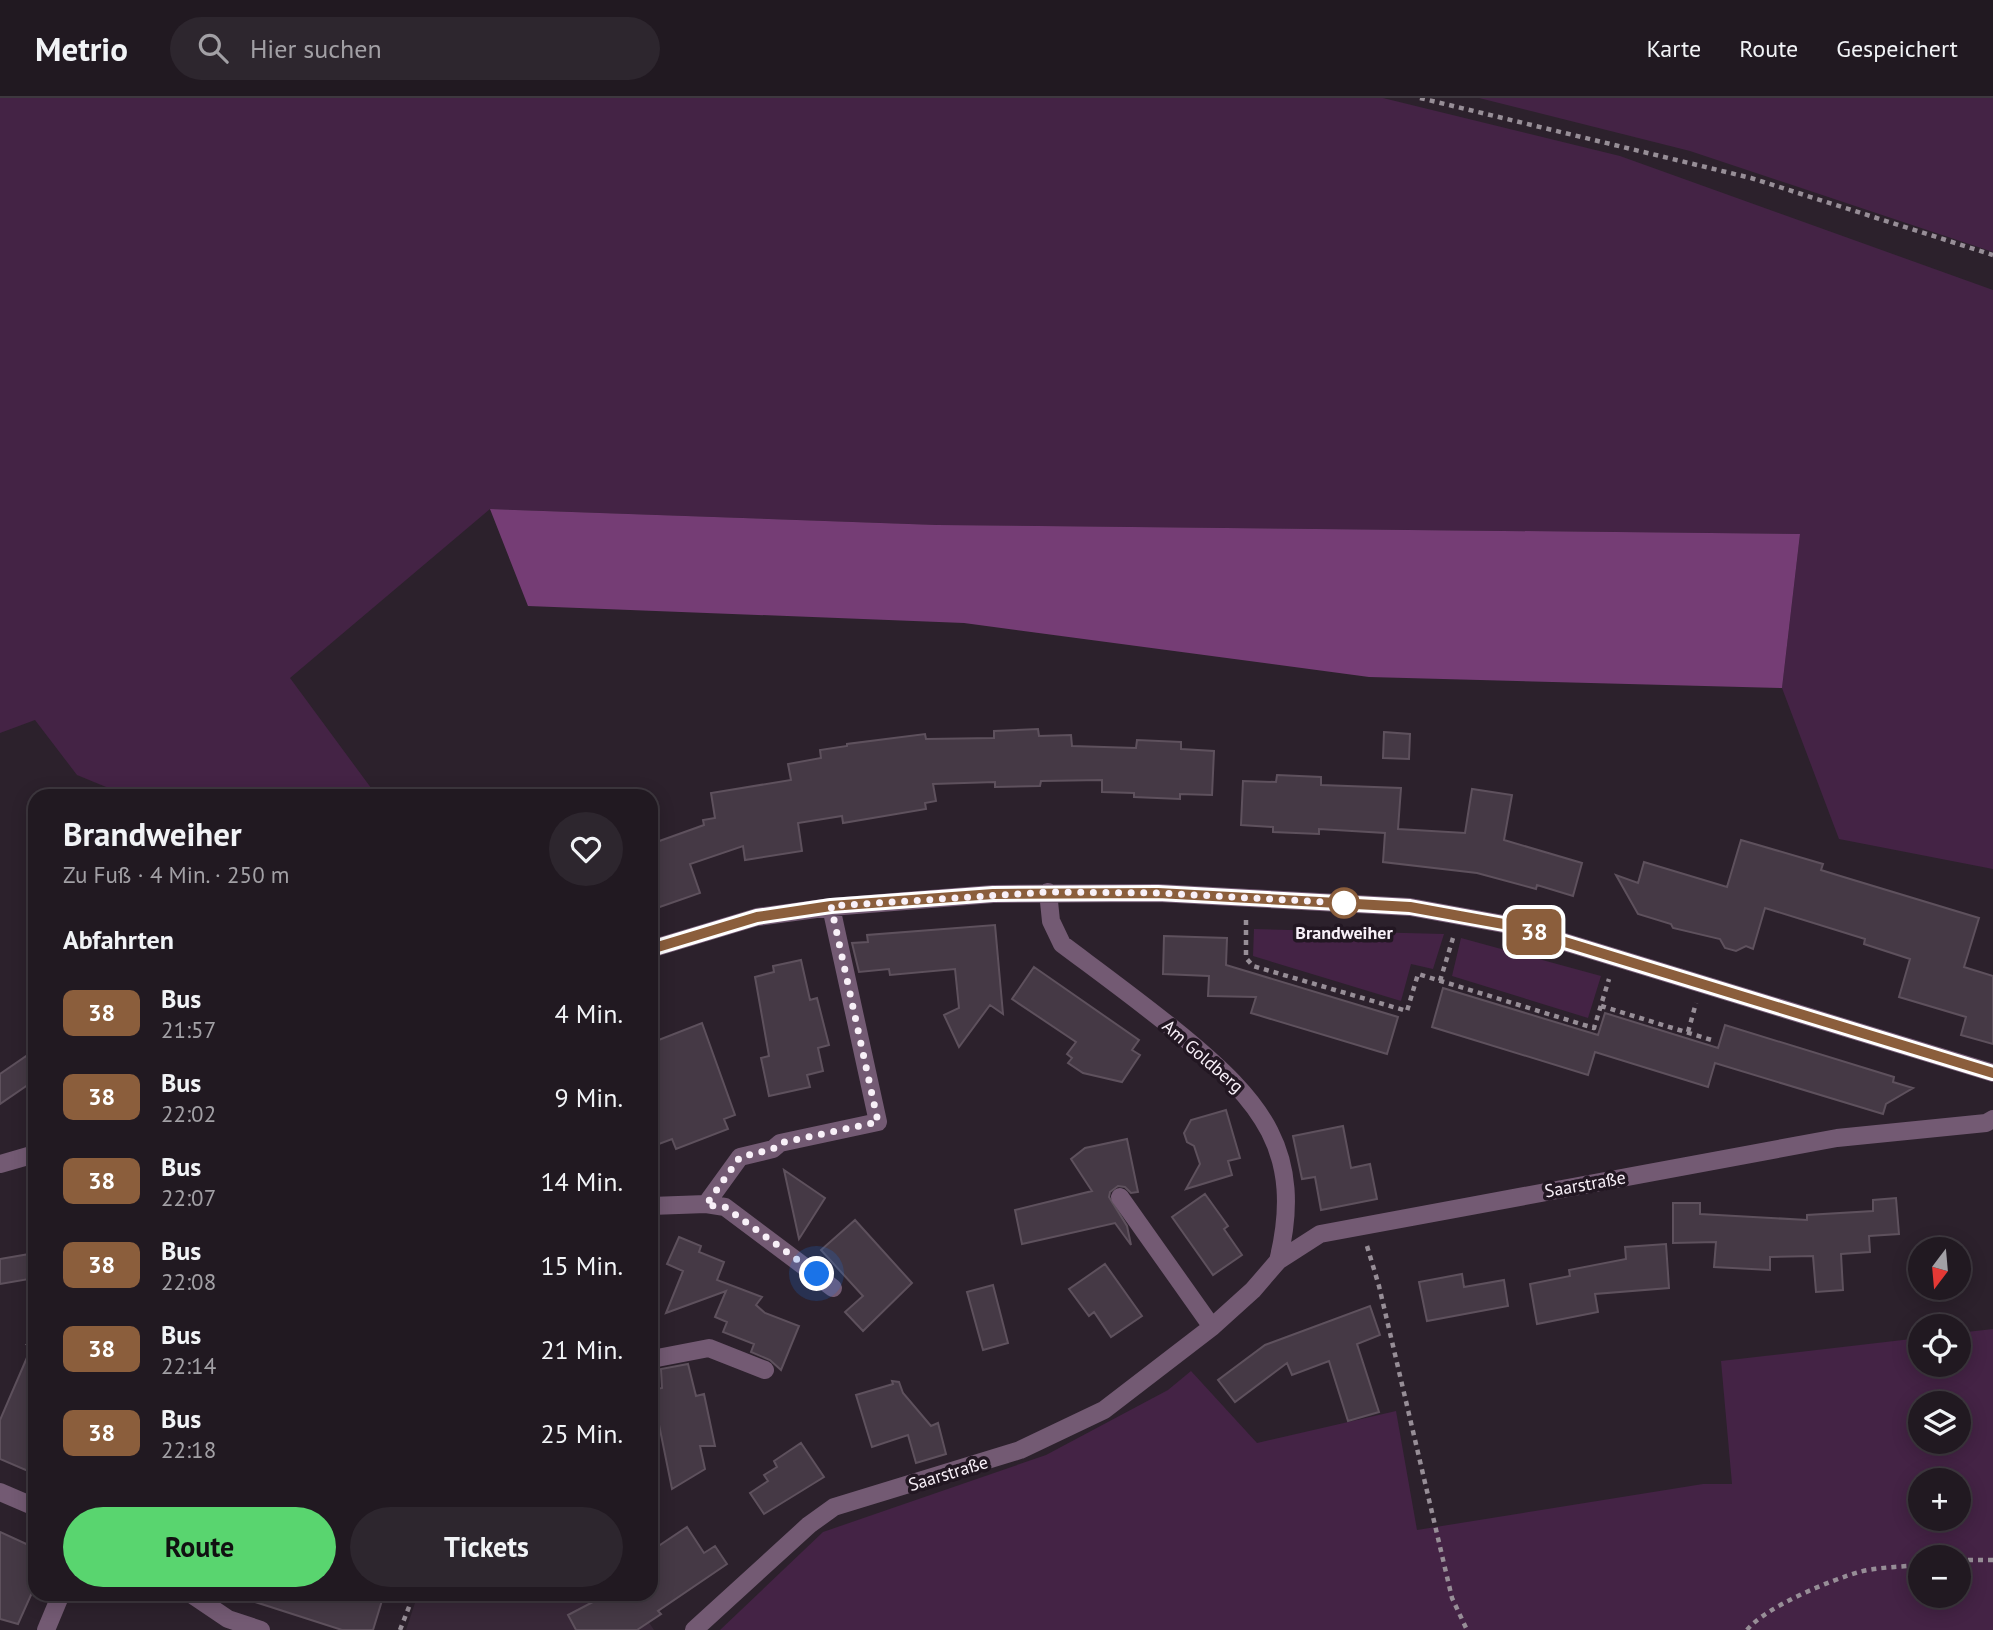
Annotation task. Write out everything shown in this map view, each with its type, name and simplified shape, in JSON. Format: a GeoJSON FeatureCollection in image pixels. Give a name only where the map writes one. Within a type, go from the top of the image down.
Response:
{"type":"FeatureCollection","features":[{"type":"Feature","properties":{"kind":"street"},"geometry":{"type":"LineString","coordinates":[[658,947],[757,917],[831,906],[1048,892],[1158,893],[1410,907],[1509,925],[1993,1073]]}},
{"type":"Feature","properties":{"kind":"street","name":"Am Goldberg"},"geometry":{"type":"LineString","coordinates":[[1048,892],[1051,921],[1062,944],[1226,1072],[1258,1110],[1272,1133],[1285,1175],[1286,1228],[1278,1261]]}},
{"type":"Feature","properties":{"kind":"street"},"geometry":{"type":"LineString","coordinates":[[706,1205],[740,1157],[773,1149],[780,1143],[878,1122],[831,906]]}},
{"type":"Feature","properties":{"kind":"street","name":"Saarstraße"},"geometry":{"type":"LineString","coordinates":[[694,1630],[809,1525],[834,1507],[1020,1450],[1104,1410],[1212,1327],[1253,1290],[1278,1261],[1320,1234],[1837,1138],[1986,1123],[1993,1119]]}},
{"type":"Feature","properties":{"kind":"street"},"geometry":{"type":"LineString","coordinates":[[0,1164],[28,1156]]}},
{"type":"Feature","properties":{"kind":"street"},"geometry":{"type":"LineString","coordinates":[[1120,1197],[1212,1327]]}},
{"type":"Feature","properties":{"kind":"street"},"geometry":{"type":"LineString","coordinates":[[658,1206],[725,1207],[833,1287]]}},
{"type":"Feature","properties":{"kind":"street"},"geometry":{"type":"LineString","coordinates":[[658,1360],[709,1348],[765,1370]]}},
{"type":"Feature","properties":{"kind":"street"},"geometry":{"type":"LineString","coordinates":[[0,1492],[28,1504]]}},
{"type":"Feature","properties":{"kind":"street"},"geometry":{"type":"LineString","coordinates":[[46,1630],[58,1601]]}},
{"type":"Feature","properties":{"kind":"street"},"geometry":{"type":"LineString","coordinates":[[201,1601],[228,1619],[261,1630]]}},
{"type":"Feature","properties":{"kind":"path"},"geometry":{"type":"LineString","coordinates":[[1420,98],[1751,178],[1993,255]]}},
{"type":"Feature","properties":{"kind":"path"},"geometry":{"type":"LineString","coordinates":[[1246,925],[1246,958],[1253,966],[1407,1011],[1418,974],[1594,1028],[1604,993]]}},
{"type":"Feature","properties":{"kind":"path"},"geometry":{"type":"LineString","coordinates":[[1440,981],[1444,967]]}},
{"type":"Feature","properties":{"kind":"path"},"geometry":{"type":"LineString","coordinates":[[1601,1006],[1715,1041]]}},
{"type":"Feature","properties":{"kind":"path"},"geometry":{"type":"LineString","coordinates":[[1688,1032],[1695,1007]]}},
{"type":"Feature","properties":{"kind":"path"},"geometry":{"type":"LineString","coordinates":[[1360,1226],[1379,1286],[1406,1414],[1452,1598],[1467,1630]]}},
{"type":"Feature","properties":{"kind":"path"},"geometry":{"type":"LineString","coordinates":[[1971,1560],[1993,1560]]}},
{"type":"Feature","properties":{"kind":"path"},"geometry":{"type":"LineString","coordinates":[[1747,1630],[1753,1623],[1801,1596],[1860,1572],[1908,1566]]}},
{"type":"Feature","properties":{"kind":"path"},"geometry":{"type":"LineString","coordinates":[[400,1630],[411,1601]]}},
{"type":"Feature","properties":{"kind":"shaded area"},"geometry":{"type":"Polygon","coordinates":[[[0,98],[1383,98],[1620,156],[1993,290],[1993,869],[1839,839],[1782,688],[1800,534],[937,525],[490,509],[290,678],[372,789],[111,789],[77,775],[35,720],[0,733],[0,98]]]}},
{"type":"Feature","properties":{"kind":"shaded area"},"geometry":{"type":"Polygon","coordinates":[[[1479,98],[1993,98],[1993,252],[1690,151],[1479,98]]]}},
{"type":"Feature","properties":{"kind":"shaded area"},"geometry":{"type":"Polygon","coordinates":[[[490,509],[937,525],[1800,534],[1782,688],[1369,677],[964,623],[528,606],[490,509]]]}},
{"type":"Feature","properties":{"kind":"shaded area"},"geometry":{"type":"Polygon","coordinates":[[[1254,929],[1444,934],[1433,969],[1411,964],[1401,1001],[1253,956],[1254,929]]]}},
{"type":"Feature","properties":{"kind":"shaded area"},"geometry":{"type":"Polygon","coordinates":[[[1461,938],[1601,976],[1588,1018],[1452,976],[1461,938]]]}},
{"type":"Feature","properties":{"kind":"shaded area"},"geometry":{"type":"Polygon","coordinates":[[[1993,1329],[1993,1630],[720,1630],[823,1532],[1046,1455],[1168,1390],[1191,1371],[1257,1443],[1396,1411],[1417,1530],[1703,1484],[1732,1484],[1721,1361],[1908,1339],[1908,1377],[1971,1377],[1971,1332],[1993,1329]]]}},
{"type":"Feature","properties":{"kind":"shaded area"},"geometry":{"type":"Polygon","coordinates":[[[416,1601],[635,1601],[654,1630],[406,1630],[416,1601]]]}},
{"type":"Feature","properties":{"kind":"building"},"geometry":{"type":"Polygon","coordinates":[[[1038,729],[1039,736],[1071,735],[1072,746],[1136,748],[1137,740],[1181,742],[1181,749],[1214,751],[1212,795],[1180,794],[1180,799],[1134,797],[1134,793],[1102,792],[1102,780],[1041,781],[1040,786],[995,787],[995,782],[933,784],[936,801],[925,803],[926,809],[843,823],[842,816],[798,823],[802,851],[745,860],[743,846],[690,864],[700,893],[658,908],[658,841],[704,825],[703,820],[715,818],[711,793],[791,780],[788,764],[821,758],[820,750],[847,744],[925,734],[926,739],[994,738],[994,731],[1038,729]]]}},
{"type":"Feature","properties":{"kind":"building"},"geometry":{"type":"Polygon","coordinates":[[[1384,732],[1410,734],[1409,759],[1383,758],[1384,732]]]}},
{"type":"Feature","properties":{"kind":"building"},"geometry":{"type":"Polygon","coordinates":[[[1277,775],[1321,777],[1321,785],[1401,788],[1398,829],[1465,833],[1472,789],[1512,795],[1504,840],[1582,863],[1573,896],[1537,885],[1536,889],[1477,873],[1383,862],[1385,833],[1319,829],[1319,834],[1273,832],[1273,827],[1241,825],[1243,781],[1276,782],[1277,775]]]}},
{"type":"Feature","properties":{"kind":"building"},"geometry":{"type":"Polygon","coordinates":[[[1741,840],[1823,864],[1821,870],[1979,918],[1964,967],[1993,976],[1993,1044],[1961,1035],[1966,1017],[1899,997],[1910,959],[1864,944],[1865,939],[1765,908],[1753,949],[1746,946],[1736,951],[1725,948],[1720,939],[1673,928],[1671,924],[1638,914],[1616,875],[1638,883],[1644,862],[1727,887],[1741,840]]]}},
{"type":"Feature","properties":{"kind":"building"},"geometry":{"type":"Polygon","coordinates":[[[995,925],[1003,1014],[990,1005],[959,1047],[944,1015],[959,1008],[955,969],[890,975],[889,969],[859,972],[852,943],[868,942],[867,935],[995,925]]]}},
{"type":"Feature","properties":{"kind":"building"},"geometry":{"type":"Polygon","coordinates":[[[1164,936],[1227,938],[1226,965],[1398,1017],[1387,1054],[1251,1013],[1256,997],[1208,996],[1209,976],[1163,974],[1164,936]]]}},
{"type":"Feature","properties":{"kind":"building"},"geometry":{"type":"Polygon","coordinates":[[[801,960],[810,1000],[817,998],[829,1045],[818,1048],[823,1071],[807,1075],[810,1087],[769,1096],[761,1058],[769,1056],[755,977],[774,972],[773,966],[801,960]]]}},
{"type":"Feature","properties":{"kind":"building"},"geometry":{"type":"Polygon","coordinates":[[[1034,967],[1139,1040],[1132,1050],[1140,1055],[1122,1082],[1083,1073],[1068,1063],[1072,1058],[1067,1054],[1076,1042],[1012,999],[1034,967]]]}},
{"type":"Feature","properties":{"kind":"building"},"geometry":{"type":"Polygon","coordinates":[[[1443,988],[1598,1035],[1605,1013],[1718,1048],[1725,1025],[1894,1077],[1893,1082],[1913,1088],[1886,1104],[1883,1114],[1715,1063],[1708,1087],[1595,1052],[1588,1075],[1432,1027],[1443,988]]]}},
{"type":"Feature","properties":{"kind":"building"},"geometry":{"type":"Polygon","coordinates":[[[702,1023],[735,1115],[724,1119],[728,1129],[676,1149],[672,1139],[659,1144],[658,1040],[702,1023]]]}},
{"type":"Feature","properties":{"kind":"building"},"geometry":{"type":"Polygon","coordinates":[[[28,1055],[28,1085],[0,1104],[0,1074],[28,1055]]]}},
{"type":"Feature","properties":{"kind":"building"},"geometry":{"type":"Polygon","coordinates":[[[1226,1110],[1240,1158],[1228,1161],[1232,1175],[1186,1189],[1200,1164],[1194,1146],[1187,1142],[1184,1133],[1191,1120],[1226,1110]]]}},
{"type":"Feature","properties":{"kind":"building"},"geometry":{"type":"Polygon","coordinates":[[[1343,1126],[1351,1168],[1370,1164],[1377,1199],[1321,1210],[1315,1177],[1302,1179],[1293,1136],[1343,1126]]]}},
{"type":"Feature","properties":{"kind":"building"},"geometry":{"type":"Polygon","coordinates":[[[1127,1139],[1138,1192],[1131,1193],[1125,1187],[1118,1186],[1110,1192],[1109,1197],[1127,1226],[1131,1245],[1115,1223],[1022,1244],[1015,1210],[1092,1191],[1071,1159],[1085,1148],[1127,1139]]]}},
{"type":"Feature","properties":{"kind":"building"},"geometry":{"type":"Polygon","coordinates":[[[784,1170],[825,1198],[799,1239],[784,1170]]]}},
{"type":"Feature","properties":{"kind":"building"},"geometry":{"type":"Polygon","coordinates":[[[1205,1194],[1228,1226],[1224,1229],[1242,1255],[1213,1275],[1172,1217],[1205,1194]]]}},
{"type":"Feature","properties":{"kind":"building"},"geometry":{"type":"Polygon","coordinates":[[[1896,1198],[1899,1234],[1869,1236],[1870,1252],[1841,1254],[1843,1290],[1816,1292],[1813,1256],[1770,1257],[1770,1270],[1714,1267],[1716,1242],[1673,1243],[1673,1203],[1700,1203],[1700,1214],[1807,1220],[1807,1215],[1873,1211],[1873,1200],[1896,1198]]]}},
{"type":"Feature","properties":{"kind":"building"},"geometry":{"type":"Polygon","coordinates":[[[855,1220],[912,1283],[863,1331],[845,1312],[863,1296],[821,1250],[855,1220]]]}},
{"type":"Feature","properties":{"kind":"building"},"geometry":{"type":"Polygon","coordinates":[[[679,1237],[701,1246],[699,1252],[724,1262],[717,1280],[762,1297],[756,1305],[765,1313],[799,1326],[781,1370],[770,1360],[751,1352],[754,1344],[723,1332],[727,1322],[715,1317],[726,1291],[666,1313],[683,1271],[667,1264],[679,1237]]]}},
{"type":"Feature","properties":{"kind":"building"},"geometry":{"type":"Polygon","coordinates":[[[1666,1244],[1669,1288],[1595,1294],[1598,1312],[1537,1324],[1530,1284],[1570,1276],[1569,1270],[1626,1259],[1625,1247],[1666,1244]]]}},
{"type":"Feature","properties":{"kind":"building"},"geometry":{"type":"Polygon","coordinates":[[[28,1254],[28,1279],[0,1284],[0,1259],[28,1254]]]}},
{"type":"Feature","properties":{"kind":"building"},"geometry":{"type":"Polygon","coordinates":[[[1105,1264],[1142,1316],[1111,1337],[1094,1312],[1089,1316],[1069,1289],[1105,1264]]]}},
{"type":"Feature","properties":{"kind":"building"},"geometry":{"type":"Polygon","coordinates":[[[1462,1274],[1464,1287],[1504,1280],[1508,1306],[1427,1321],[1419,1282],[1462,1274]]]}},
{"type":"Feature","properties":{"kind":"building"},"geometry":{"type":"Polygon","coordinates":[[[993,1285],[1008,1343],[983,1350],[967,1292],[993,1285]]]}},
{"type":"Feature","properties":{"kind":"building"},"geometry":{"type":"Polygon","coordinates":[[[1370,1306],[1380,1335],[1357,1344],[1379,1412],[1348,1421],[1329,1361],[1292,1375],[1287,1363],[1235,1402],[1218,1380],[1265,1345],[1370,1306]]]}},
{"type":"Feature","properties":{"kind":"building"},"geometry":{"type":"Polygon","coordinates":[[[28,1355],[28,1471],[0,1459],[0,1420],[28,1355]]]}},
{"type":"Feature","properties":{"kind":"building"},"geometry":{"type":"Polygon","coordinates":[[[688,1364],[696,1396],[704,1394],[715,1446],[700,1446],[705,1469],[672,1489],[658,1420],[658,1389],[662,1388],[661,1369],[688,1364]]]}},
{"type":"Feature","properties":{"kind":"building"},"geometry":{"type":"Polygon","coordinates":[[[892,1381],[899,1382],[903,1393],[931,1426],[938,1423],[946,1454],[916,1463],[908,1435],[872,1447],[856,1395],[893,1384],[892,1381]]]}},
{"type":"Feature","properties":{"kind":"building"},"geometry":{"type":"Polygon","coordinates":[[[801,1443],[824,1477],[764,1514],[750,1493],[768,1481],[764,1475],[777,1467],[774,1461],[801,1443]]]}},
{"type":"Feature","properties":{"kind":"building"},"geometry":{"type":"Polygon","coordinates":[[[687,1527],[704,1553],[715,1546],[727,1564],[658,1611],[661,1614],[637,1630],[576,1630],[568,1615],[595,1601],[658,1601],[658,1546],[687,1527]]]}},
{"type":"Feature","properties":{"kind":"building"},"geometry":{"type":"Polygon","coordinates":[[[0,1532],[28,1545],[28,1601],[18,1624],[0,1619],[0,1532]]]}},
{"type":"Feature","properties":{"kind":"building"},"geometry":{"type":"Polygon","coordinates":[[[252,1601],[382,1601],[373,1630],[342,1630],[252,1601]]]}},
{"type":"Feature","properties":{"kind":"bus line","name":"38"},"geometry":{"type":"LineString","coordinates":[[658,946],[757,917],[831,906],[993,894],[1158,893],[1410,907],[1509,925],[1993,1073]]}},
{"type":"Feature","properties":{"kind":"place","name":"Brandweiher"},"geometry":{"type":"Point","coordinates":[1344,903]}},
{"type":"Feature","properties":{"kind":"route"},"geometry":{"type":"LineString","coordinates":[[817,1274],[725,1207],[706,1205],[740,1157],[773,1149],[780,1143],[878,1122],[831,906],[1048,892],[1158,893],[1344,903]]}}]}
